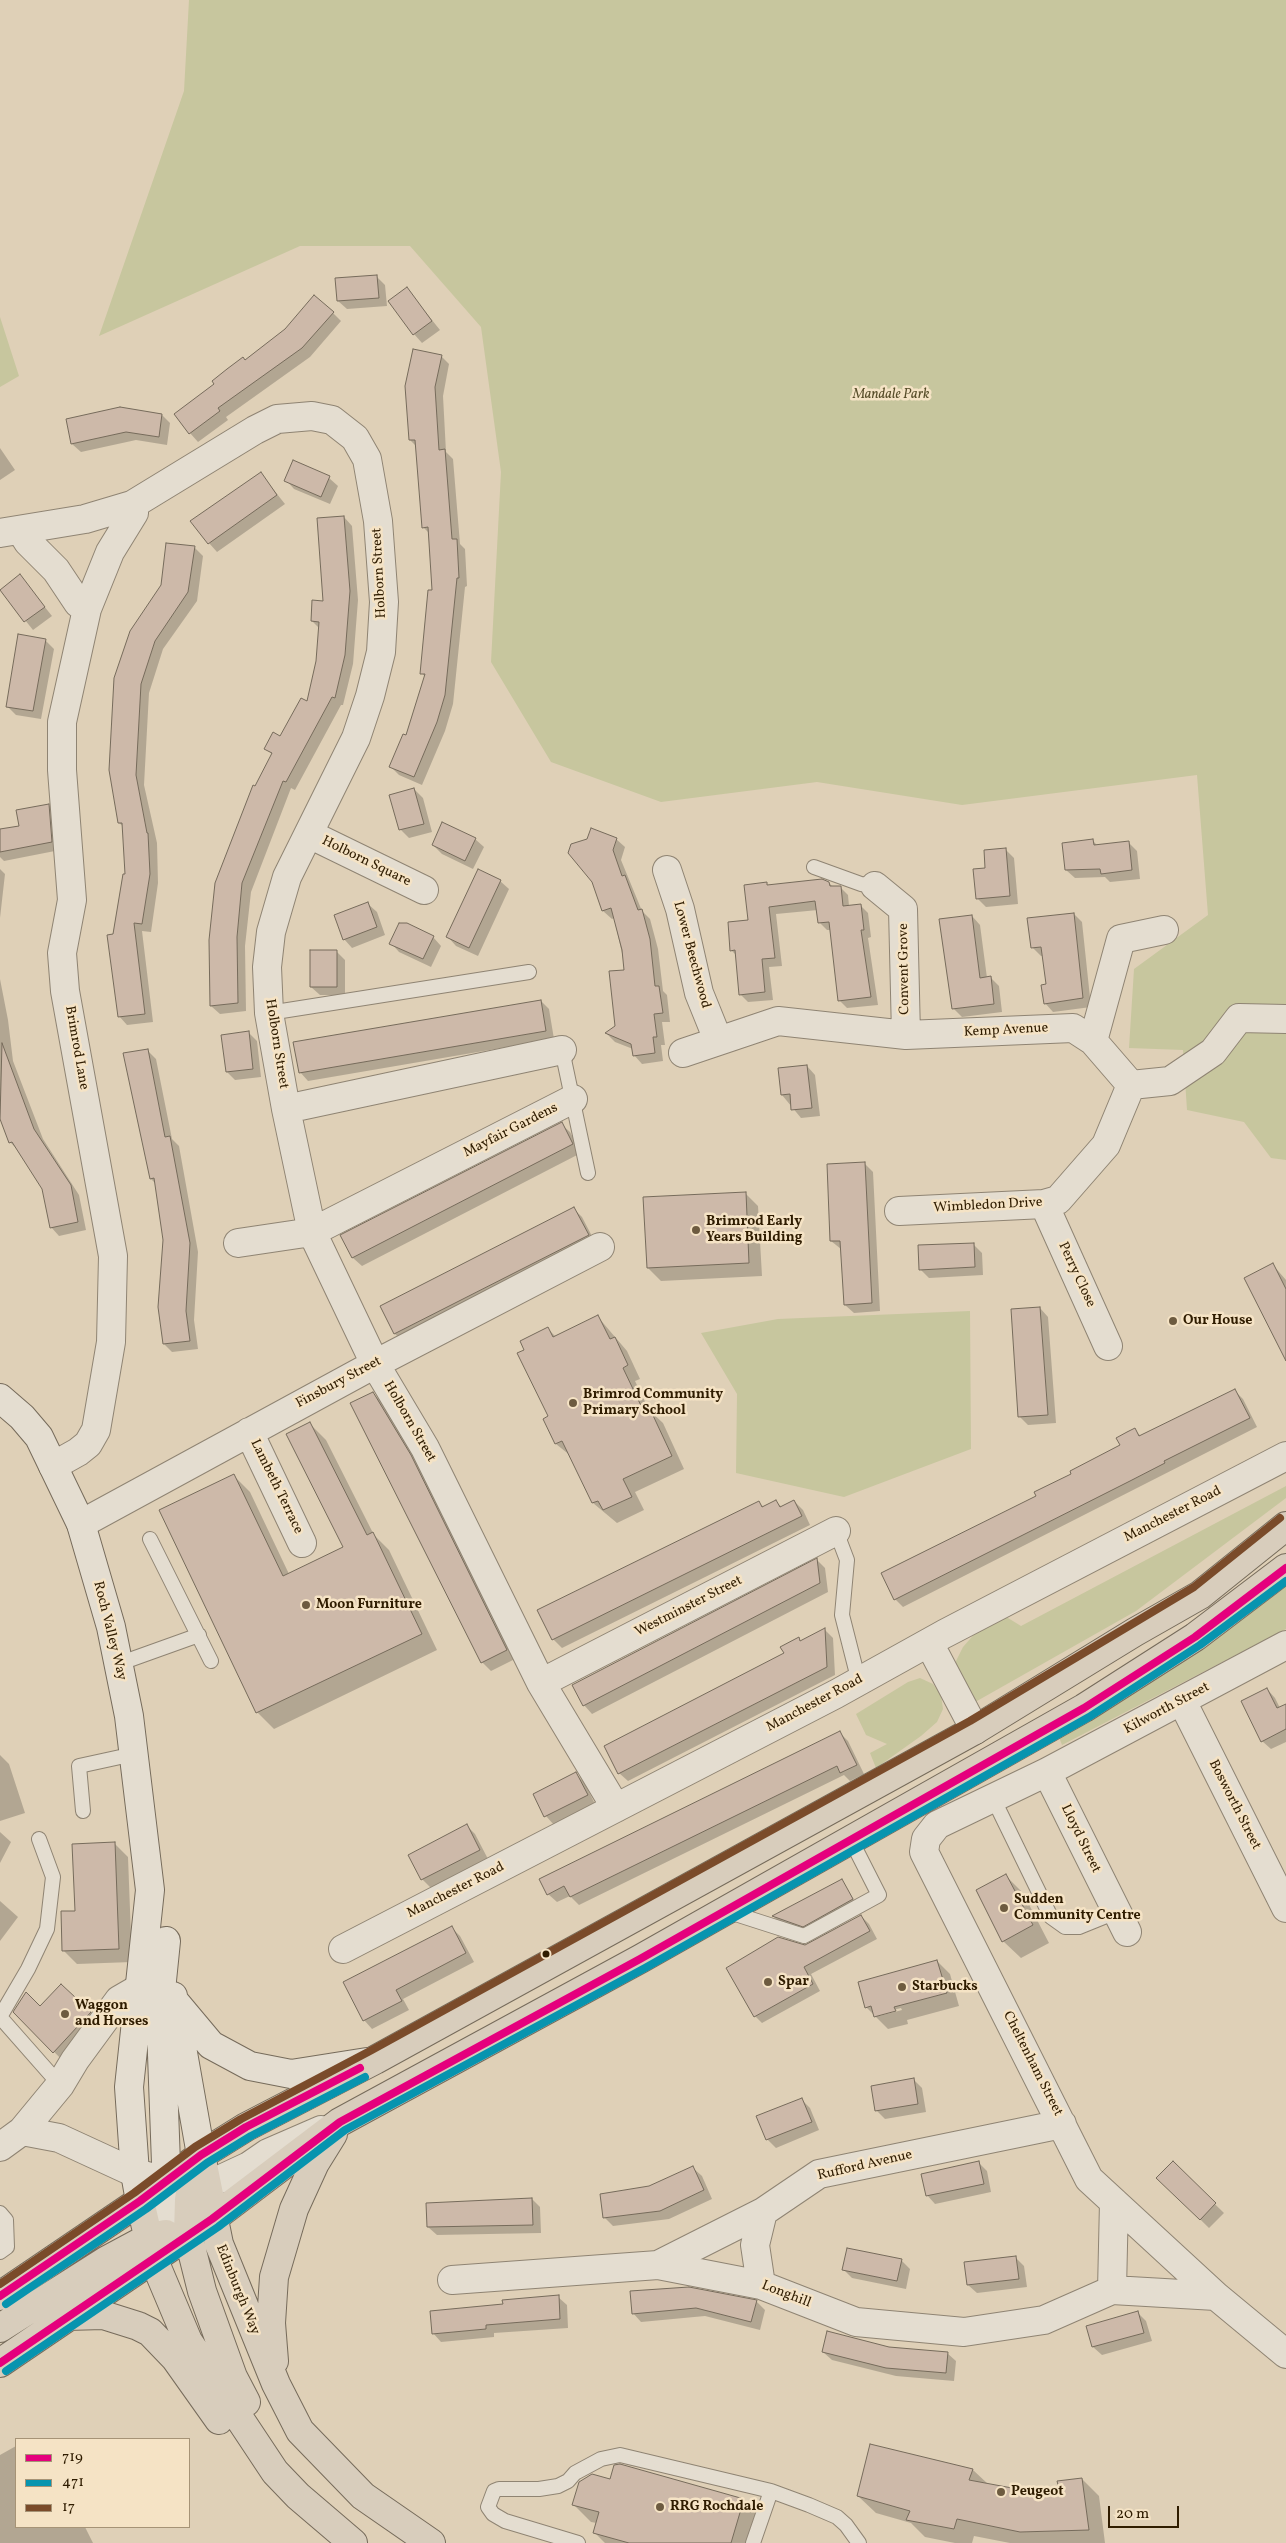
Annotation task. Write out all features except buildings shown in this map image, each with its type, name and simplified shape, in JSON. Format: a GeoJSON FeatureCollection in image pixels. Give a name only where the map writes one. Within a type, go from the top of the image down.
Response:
{"type":"FeatureCollection","features":[{"type":"Feature","properties":{"kind":"highway"},"geometry":{"type":"LineString","coordinates":[[0,2296],[140,2202],[191,2175],[246,2127],[375,2060],[975,1730],[1200,1595],[1286,1526]]}},
{"type":"Feature","properties":{"kind":"highway"},"geometry":{"type":"LineString","coordinates":[[0,2328],[102,2263],[164,2241],[215,2231],[340,2122],[725,1911],[989,1763],[1132,1680],[1241,1604],[1286,1568]]}},
{"type":"Feature","properties":{"kind":"highway"},"geometry":{"type":"LineString","coordinates":[[276,2384],[271,2323],[274,2277],[294,2209],[316,2163],[340,2122]]}},
{"type":"Feature","properties":{"kind":"highway","name":"Edinburgh Way"},"geometry":{"type":"LineString","coordinates":[[191,2175],[276,2384],[300,2431],[363,2496],[431,2543]]}},
{"type":"Feature","properties":{"kind":"highway","name":"Edinburgh Way"},"geometry":{"type":"LineString","coordinates":[[140,2202],[164,2241],[202,2291],[233,2377],[263,2433],[323,2518]]}},
{"type":"Feature","properties":{"kind":"highway"},"geometry":{"type":"LineString","coordinates":[[0,2363],[67,2316],[164,2241]]}},
{"type":"Feature","properties":{"kind":"highway","name":"Edinburgh Way"},"geometry":{"type":"LineString","coordinates":[[164,2241],[188,2341],[275,2472],[323,2518],[353,2543]]}},
{"type":"Feature","properties":{"kind":"highway"},"geometry":{"type":"LineString","coordinates":[[67,2316],[103,2315],[138,2326],[150,2332],[175,2358],[222,2423],[275,2472]]}},
{"type":"Feature","properties":{"kind":"street","name":"Holborn Street"},"geometry":{"type":"LineString","coordinates":[[10,532],[85,518],[132,505],[255,430],[277,419],[312,416],[332,420],[355,438],[367,459],[378,521],[384,602],[380,652],[370,696],[356,738],[287,877],[271,932],[267,967],[269,1013],[286,1109],[312,1232],[375,1364],[425,1448],[542,1683],[616,1808]]}},
{"type":"Feature","properties":{"kind":"street","name":"Brimrod Lane"},"geometry":{"type":"LineString","coordinates":[[52,1466],[78,1452],[88,1444],[96,1430],[111,1342],[113,1256],[65,991],[62,953],[72,900],[62,770],[62,722],[87,609],[110,552],[134,513],[132,505]]}},
{"type":"Feature","properties":{"kind":"street"},"geometry":{"type":"LineString","coordinates":[[10,532],[28,542],[56,570],[78,604],[87,609]]}},
{"type":"Feature","properties":{"kind":"street","name":"Holborn Square"},"geometry":{"type":"LineString","coordinates":[[309,834],[424,890]]}},
{"type":"Feature","properties":{"kind":"street","name":"Lower Beechwood"},"geometry":{"type":"LineString","coordinates":[[667,870],[680,910],[699,993],[718,1040]]}},
{"type":"Feature","properties":{"kind":"street","name":"Convent Grove"},"geometry":{"type":"LineString","coordinates":[[875,886],[903,909],[906,1035]]}},
{"type":"Feature","properties":{"kind":"street"},"geometry":{"type":"LineString","coordinates":[[1093,1041],[1121,939],[1164,930]]}},
{"type":"Feature","properties":{"kind":"street"},"geometry":{"type":"LineString","coordinates":[[1131,1085],[1170,1081],[1212,1052],[1239,1018],[1286,1019]]}},
{"type":"Feature","properties":{"kind":"street","name":"Kemp Avenue"},"geometry":{"type":"LineString","coordinates":[[683,1053],[778,1021],[906,1035],[1073,1028],[1093,1041],[1131,1085]]}},
{"type":"Feature","properties":{"kind":"street","name":"Mayfair Gardens"},"geometry":{"type":"LineString","coordinates":[[286,1109],[562,1050]]}},
{"type":"Feature","properties":{"kind":"street","name":"Wimbledon Drive"},"geometry":{"type":"LineString","coordinates":[[899,1211],[1044,1204],[1058,1200],[1106,1145],[1131,1085]]}},
{"type":"Feature","properties":{"kind":"street","name":"Mayfair Gardens"},"geometry":{"type":"LineString","coordinates":[[238,1243],[312,1232],[574,1100]]}},
{"type":"Feature","properties":{"kind":"street","name":"Perry Close"},"geometry":{"type":"LineString","coordinates":[[1044,1204],[1108,1346]]}},
{"type":"Feature","properties":{"kind":"street","name":"Finsbury Street"},"geometry":{"type":"LineString","coordinates":[[81,1524],[375,1364],[600,1247]]}},
{"type":"Feature","properties":{"kind":"street","name":"Roch Valley Way"},"geometry":{"type":"LineString","coordinates":[[0,1398],[22,1417],[38,1436],[81,1524],[111,1627],[118,1664],[134,1754],[150,1890]]}},
{"type":"Feature","properties":{"kind":"street","name":"Lambeth Terrace"},"geometry":{"type":"LineString","coordinates":[[249,1432],[302,1543]]}},
{"type":"Feature","properties":{"kind":"street","name":"Manchester Road"},"geometry":{"type":"LineString","coordinates":[[343,1949],[859,1682],[929,1643],[1286,1456]]}},
{"type":"Feature","properties":{"kind":"street","name":"Westminster Street"},"geometry":{"type":"LineString","coordinates":[[542,1683],[836,1531]]}},
{"type":"Feature","properties":{"kind":"street"},"geometry":{"type":"LineString","coordinates":[[929,1643],[975,1730]]}},
{"type":"Feature","properties":{"kind":"street","name":"Kilworth Street"},"geometry":{"type":"LineString","coordinates":[[1047,1772],[1286,1645]]}},
{"type":"Feature","properties":{"kind":"street","name":"Bosworth Street"},"geometry":{"type":"LineString","coordinates":[[1182,1701],[1286,1908]]}},
{"type":"Feature","properties":{"kind":"street","name":"Cheltenham Street"},"geometry":{"type":"LineString","coordinates":[[1047,1772],[938,1825],[926,1839],[924,1852],[1090,2180],[1216,2296],[1286,2354]]}},
{"type":"Feature","properties":{"kind":"street","name":"Lloyd Street"},"geometry":{"type":"LineString","coordinates":[[1047,1772],[1122,1922]]}},
{"type":"Feature","properties":{"kind":"street"},"geometry":{"type":"LineString","coordinates":[[150,1890],[162,1914],[166,1941],[161,1991],[162,2101],[191,2175]]}},
{"type":"Feature","properties":{"kind":"street"},"geometry":{"type":"LineString","coordinates":[[150,1890],[161,1991],[191,2175],[168,2218],[164,2241]]}},
{"type":"Feature","properties":{"kind":"street"},"geometry":{"type":"LineString","coordinates":[[161,1991],[211,2045],[250,2066],[291,2074],[375,2060]]}},
{"type":"Feature","properties":{"kind":"street"},"geometry":{"type":"LineString","coordinates":[[11,2139],[60,2085],[75,2060],[119,2000],[161,1991]]}},
{"type":"Feature","properties":{"kind":"street"},"geometry":{"type":"LineString","coordinates":[[140,2202],[135,2173],[129,2087],[161,1991]]}},
{"type":"Feature","properties":{"kind":"street"},"geometry":{"type":"LineString","coordinates":[[11,2139],[59,2138],[135,2173],[191,2175],[221,2179],[249,2166],[268,2153],[340,2122]]}},
{"type":"Feature","properties":{"kind":"street","name":"Rufford Avenue"},"geometry":{"type":"LineString","coordinates":[[658,2265],[763,2212],[819,2174],[1062,2124]]}},
{"type":"Feature","properties":{"kind":"street"},"geometry":{"type":"LineString","coordinates":[[1114,2202],[1112,2290],[1216,2296]]}},
{"type":"Feature","properties":{"kind":"street"},"geometry":{"type":"LineString","coordinates":[[761,2285],[754,2245],[763,2212]]}},
{"type":"Feature","properties":{"kind":"street","name":"Longhill"},"geometry":{"type":"LineString","coordinates":[[452,2280],[658,2265],[761,2285],[856,2322],[964,2332],[1044,2320],[1112,2290]]}},
{"type":"Feature","properties":{"kind":"lane"},"geometry":{"type":"LineString","coordinates":[[814,867],[861,884],[875,886]]}},
{"type":"Feature","properties":{"kind":"lane"},"geometry":{"type":"LineString","coordinates":[[269,1013],[529,972]]}},
{"type":"Feature","properties":{"kind":"lane","name":"Mayfair Gardens"},"geometry":{"type":"LineString","coordinates":[[562,1050],[574,1100]]}},
{"type":"Feature","properties":{"kind":"lane"},"geometry":{"type":"LineString","coordinates":[[574,1100],[588,1173]]}},
{"type":"Feature","properties":{"kind":"lane"},"geometry":{"type":"LineString","coordinates":[[836,1531],[847,1560],[842,1616],[859,1682]]}},
{"type":"Feature","properties":{"kind":"lane"},"geometry":{"type":"LineString","coordinates":[[150,1539],[211,1661]]}},
{"type":"Feature","properties":{"kind":"lane"},"geometry":{"type":"LineString","coordinates":[[118,1664],[198,1635]]}},
{"type":"Feature","properties":{"kind":"lane"},"geometry":{"type":"LineString","coordinates":[[83,1811],[79,1766],[134,1754]]}},
{"type":"Feature","properties":{"kind":"lane"},"geometry":{"type":"LineString","coordinates":[[993,1798],[1051,1917],[1065,1927],[1122,1922]]}},
{"type":"Feature","properties":{"kind":"lane"},"geometry":{"type":"LineString","coordinates":[[38,1839],[53,1877],[47,1929],[28,1969],[0,2017],[60,2085]]}},
{"type":"Feature","properties":{"kind":"lane"},"geometry":{"type":"LineString","coordinates":[[725,1911],[804,1936],[879,1895],[851,1840]]}},
{"type":"Feature","properties":{"kind":"lane"},"geometry":{"type":"LineString","coordinates":[[0,2214],[6,2220],[7,2248],[0,2252]]}},
{"type":"Feature","properties":{"kind":"lane"},"geometry":{"type":"LineString","coordinates":[[578,2543],[505,2521],[492,2514],[488,2507],[494,2491],[509,2488],[539,2489],[558,2486],[568,2481],[575,2473],[601,2459],[620,2455],[771,2491],[837,2517],[846,2525],[859,2543]]}},
{"type":"Feature","properties":{"kind":"lane"},"geometry":{"type":"LineString","coordinates":[[753,2543],[771,2491]]}},
{"type":"Feature","properties":{"kind":"green space","name":"Mandale Park"},"geometry":{"type":"Polygon","coordinates":[[[189,0],[1286,0],[1286,1160],[1271,1158],[1244,1122],[1187,1110],[1183,1050],[1129,1048],[1134,969],[1208,915],[1197,775],[962,805],[817,782],[661,802],[551,762],[491,662],[501,472],[481,327],[410,246],[300,246],[99,336],[184,91],[189,0]]]}},
{"type":"Feature","properties":{"kind":"green space"},"geometry":{"type":"Polygon","coordinates":[[[0,317],[19,376],[0,387],[0,317]]]}},
{"type":"Feature","properties":{"kind":"green space"},"geometry":{"type":"Polygon","coordinates":[[[970,1311],[971,1449],[844,1497],[736,1473],[737,1394],[701,1333],[778,1319],[970,1311]]]}},
{"type":"Feature","properties":{"kind":"green space"},"geometry":{"type":"Polygon","coordinates":[[[1286,1486],[1286,1498],[1136,1611],[977,1701],[970,1701],[955,1672],[956,1661],[963,1647],[977,1631],[996,1617],[1008,1618],[1021,1626],[1286,1486]]]}},
{"type":"Feature","properties":{"kind":"green space"},"geometry":{"type":"Polygon","coordinates":[[[1286,1587],[1286,1629],[1062,1745],[1059,1737],[1164,1674],[1286,1587]]]}},
{"type":"Feature","properties":{"kind":"green space"},"geometry":{"type":"Polygon","coordinates":[[[920,1678],[933,1684],[941,1695],[943,1709],[937,1722],[921,1736],[876,1768],[870,1753],[887,1744],[866,1735],[856,1714],[908,1682],[920,1678]]]}},
{"type":"Feature","properties":{"kind":"transit line","name":"17"},"geometry":{"type":"LineString","coordinates":[[0,2284],[134,2193],[195,2147],[241,2119],[370,2051],[970,1721],[1194,1587],[1280,1518]]}},
{"type":"Feature","properties":{"kind":"transit line","name":"719"},"geometry":{"type":"LineString","coordinates":[[0,2363],[212,2219],[340,2122],[640,1959],[1084,1708],[1195,1637],[1286,1568]]}},
{"type":"Feature","properties":{"kind":"transit line","name":"471"},"geometry":{"type":"LineString","coordinates":[[6,2371],[218,2227],[345,2130],[645,1968],[1089,1717],[1200,1645],[1286,1581]]}},
{"type":"Feature","properties":{"kind":"transit line","name":"719"},"geometry":{"type":"LineString","coordinates":[[0,2296],[140,2201],[201,2155],[246,2127],[360,2068]]}},
{"type":"Feature","properties":{"kind":"transit line","name":"471"},"geometry":{"type":"LineString","coordinates":[[6,2304],[146,2209],[207,2163],[251,2136],[365,2077]]}},
{"type":"Feature","properties":{"kind":"place","name":"Brimrod Early Years Building"},"geometry":{"type":"Point","coordinates":[696,1230]}},
{"type":"Feature","properties":{"kind":"place","name":"Our House"},"geometry":{"type":"Point","coordinates":[1173,1321]}},
{"type":"Feature","properties":{"kind":"place","name":"Brimrod Community Primary School"},"geometry":{"type":"Point","coordinates":[573,1403]}},
{"type":"Feature","properties":{"kind":"place","name":"Moon Furniture"},"geometry":{"type":"Point","coordinates":[306,1605]}},
{"type":"Feature","properties":{"kind":"place","name":"Sudden Community Centre"},"geometry":{"type":"Point","coordinates":[1004,1908]}},
{"type":"Feature","properties":{"kind":"place","name":"Spar"},"geometry":{"type":"Point","coordinates":[768,1982]}},
{"type":"Feature","properties":{"kind":"place","name":"Starbucks"},"geometry":{"type":"Point","coordinates":[902,1987]}},
{"type":"Feature","properties":{"kind":"place","name":"Waggon and Horses"},"geometry":{"type":"Point","coordinates":[65,2014]}},
{"type":"Feature","properties":{"kind":"place","name":"Peugeot"},"geometry":{"type":"Point","coordinates":[1001,2492]}},
{"type":"Feature","properties":{"kind":"place","name":"RRG Rochdale"},"geometry":{"type":"Point","coordinates":[660,2507]}}]}
